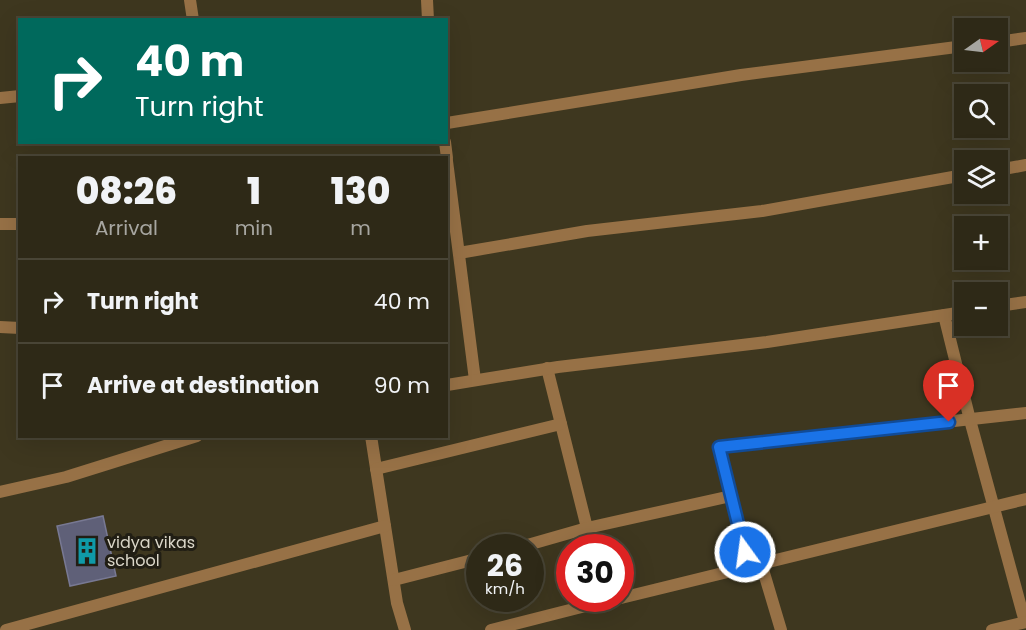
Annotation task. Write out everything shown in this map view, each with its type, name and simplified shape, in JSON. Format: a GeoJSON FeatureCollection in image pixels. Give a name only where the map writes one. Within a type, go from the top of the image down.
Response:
{"type":"FeatureCollection","features":[{"type":"Feature","properties":{"kind":"street"},"geometry":{"type":"LineString","coordinates":[[190,0],[193,18]]}},
{"type":"Feature","properties":{"kind":"street"},"geometry":{"type":"LineString","coordinates":[[427,0],[428,18]]}},
{"type":"Feature","properties":{"kind":"street"},"geometry":{"type":"LineString","coordinates":[[1008,41],[1026,38]]}},
{"type":"Feature","properties":{"kind":"street"},"geometry":{"type":"LineString","coordinates":[[448,123],[741,75],[954,47]]}},
{"type":"Feature","properties":{"kind":"street"},"geometry":{"type":"LineString","coordinates":[[0,98],[18,96]]}},
{"type":"Feature","properties":{"kind":"street"},"geometry":{"type":"LineString","coordinates":[[1008,168],[1026,165]]}},
{"type":"Feature","properties":{"kind":"street"},"geometry":{"type":"LineString","coordinates":[[448,176],[451,225],[459,253],[475,380]]}},
{"type":"Feature","properties":{"kind":"street"},"geometry":{"type":"LineString","coordinates":[[459,253],[587,231],[762,211],[954,177]]}},
{"type":"Feature","properties":{"kind":"street"},"geometry":{"type":"LineString","coordinates":[[0,224],[18,224]]}},
{"type":"Feature","properties":{"kind":"street"},"geometry":{"type":"LineString","coordinates":[[1008,305],[1026,302]]}},
{"type":"Feature","properties":{"kind":"street"},"geometry":{"type":"LineString","coordinates":[[448,385],[547,368],[767,342],[954,314]]}},
{"type":"Feature","properties":{"kind":"street"},"geometry":{"type":"LineString","coordinates":[[944,315],[970,420],[1026,622],[992,630]]}},
{"type":"Feature","properties":{"kind":"street"},"geometry":{"type":"LineString","coordinates":[[0,327],[18,328]]}},
{"type":"Feature","properties":{"kind":"street"},"geometry":{"type":"LineString","coordinates":[[547,368],[587,528]]}},
{"type":"Feature","properties":{"kind":"street"},"geometry":{"type":"LineString","coordinates":[[781,630],[760,563],[745,552],[719,447],[1026,413]]}},
{"type":"Feature","properties":{"kind":"street"},"geometry":{"type":"LineString","coordinates":[[376,469],[561,424]]}},
{"type":"Feature","properties":{"kind":"street"},"geometry":{"type":"LineString","coordinates":[[0,492],[66,477],[191,438]]}},
{"type":"Feature","properties":{"kind":"street"},"geometry":{"type":"LineString","coordinates":[[371,438],[394,580],[405,630]]}},
{"type":"Feature","properties":{"kind":"street"},"geometry":{"type":"LineString","coordinates":[[544,540],[587,528],[731,496]]}},
{"type":"Feature","properties":{"kind":"street"},"geometry":{"type":"LineString","coordinates":[[634,594],[1026,499]]}},
{"type":"Feature","properties":{"kind":"street"},"geometry":{"type":"LineString","coordinates":[[6,630],[385,526]]}},
{"type":"Feature","properties":{"kind":"street"},"geometry":{"type":"LineString","coordinates":[[394,580],[466,562]]}},
{"type":"Feature","properties":{"kind":"street"},"geometry":{"type":"LineString","coordinates":[[490,630],[563,612]]}},
{"type":"Feature","properties":{"kind":"building","name":"vidya vikas school"},"geometry":{"type":"Polygon","coordinates":[[[103,516],[116,576],[70,586],[57,526],[103,516]]]}},
{"type":"Feature","properties":{"kind":"place","name":"vidya vikas school"},"geometry":{"type":"Point","coordinates":[87,551]}},
{"type":"Feature","properties":{"kind":"route"},"geometry":{"type":"LineString","coordinates":[[745,552],[719,447],[949,422]]}}]}
